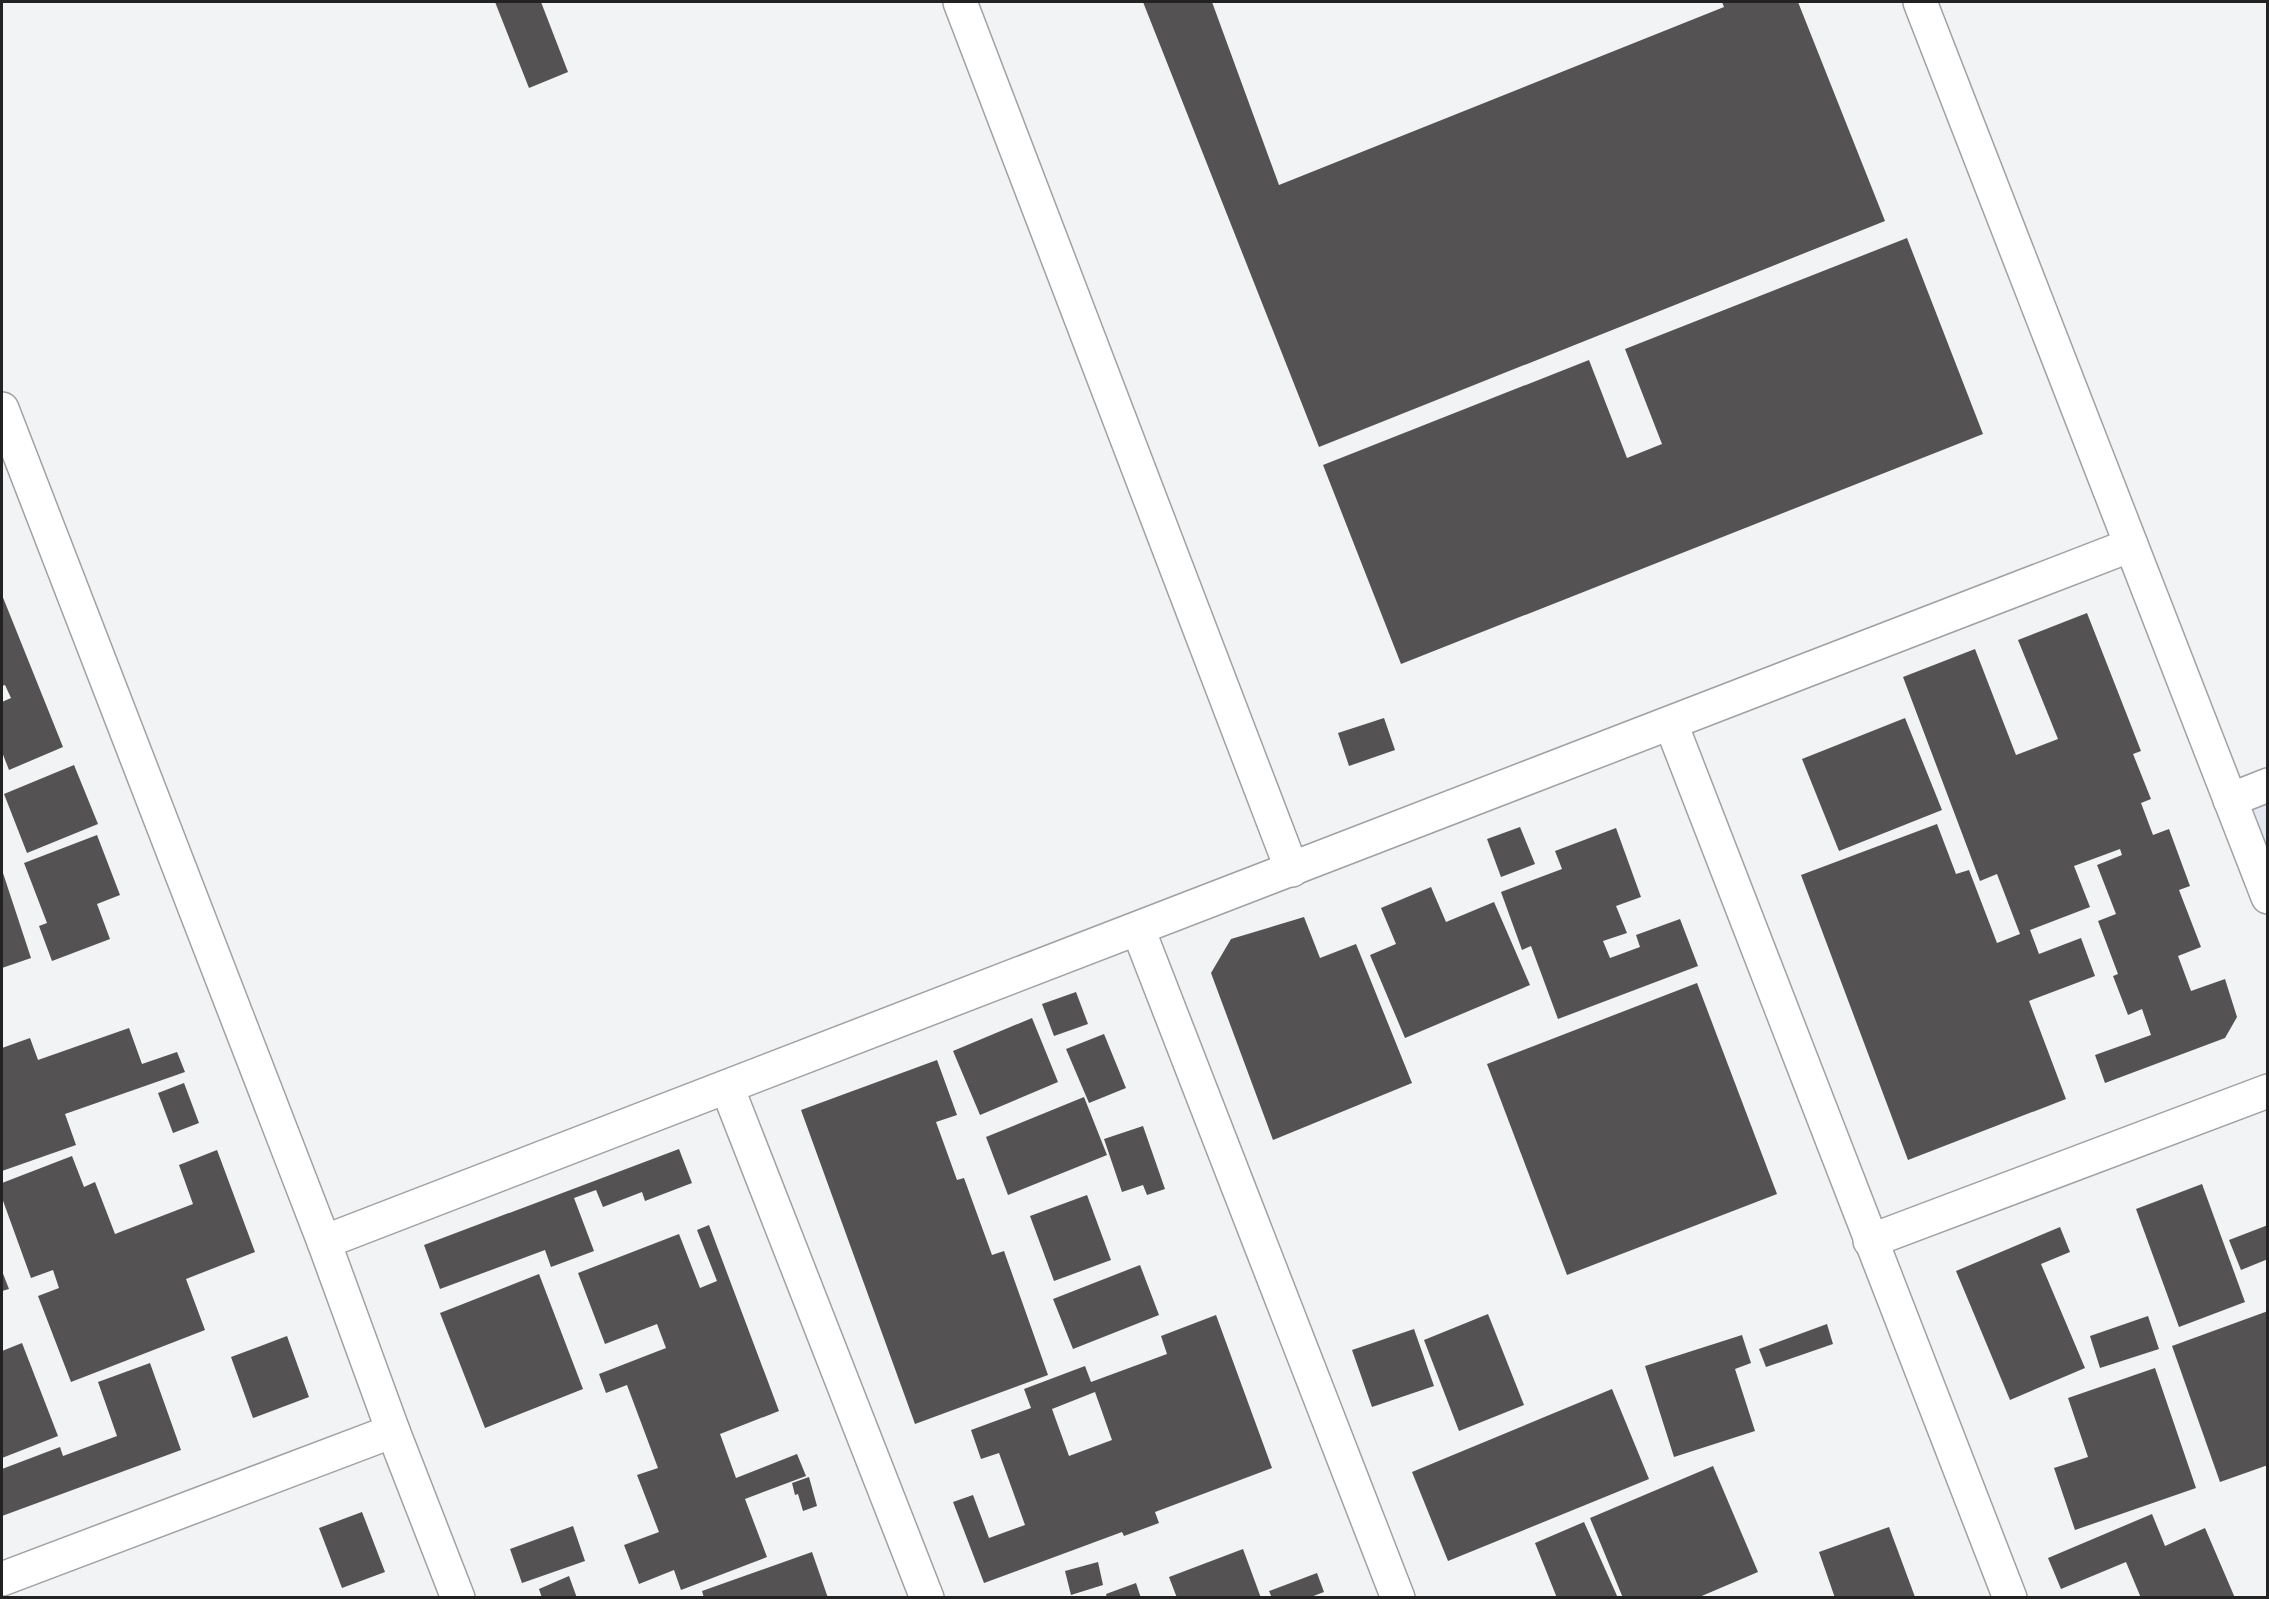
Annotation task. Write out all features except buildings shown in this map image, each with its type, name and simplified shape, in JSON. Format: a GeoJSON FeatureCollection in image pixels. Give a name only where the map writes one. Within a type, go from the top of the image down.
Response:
{"type":"FeatureCollection","features":[{"type":"Feature","properties":{"kind":"street"},"geometry":{"type":"LineString","coordinates":[[960,2],[1292,870]]}},
{"type":"Feature","properties":{"kind":"street"},"geometry":{"type":"LineString","coordinates":[[1920,2],[2268,897]]}},
{"type":"Feature","properties":{"kind":"street"},"geometry":{"type":"LineString","coordinates":[[2,409],[324,1242],[393,1431],[458,1598]]}},
{"type":"Feature","properties":{"kind":"street"},"geometry":{"type":"LineString","coordinates":[[324,1242],[2131,545]]}},
{"type":"Feature","properties":{"kind":"street"},"geometry":{"type":"LineString","coordinates":[[1671,724],[2010,1598]]}},
{"type":"Feature","properties":{"kind":"street"},"geometry":{"type":"LineString","coordinates":[[2230,800],[2268,785]]}},
{"type":"Feature","properties":{"kind":"street"},"geometry":{"type":"LineString","coordinates":[[1138,929],[1398,1598]]}},
{"type":"Feature","properties":{"kind":"street"},"geometry":{"type":"LineString","coordinates":[[727,1088],[927,1598]]}},
{"type":"Feature","properties":{"kind":"street"},"geometry":{"type":"LineString","coordinates":[[1870,1241],[2268,1091]]}},
{"type":"Feature","properties":{"kind":"street"},"geometry":{"type":"LineString","coordinates":[[2,1579],[393,1431]]}},
{"type":"Feature","properties":{"kind":"shaded area"},"geometry":{"type":"Polygon","coordinates":[[[2267,785],[2267,897],[2230,800],[2267,785]]]}}]}
